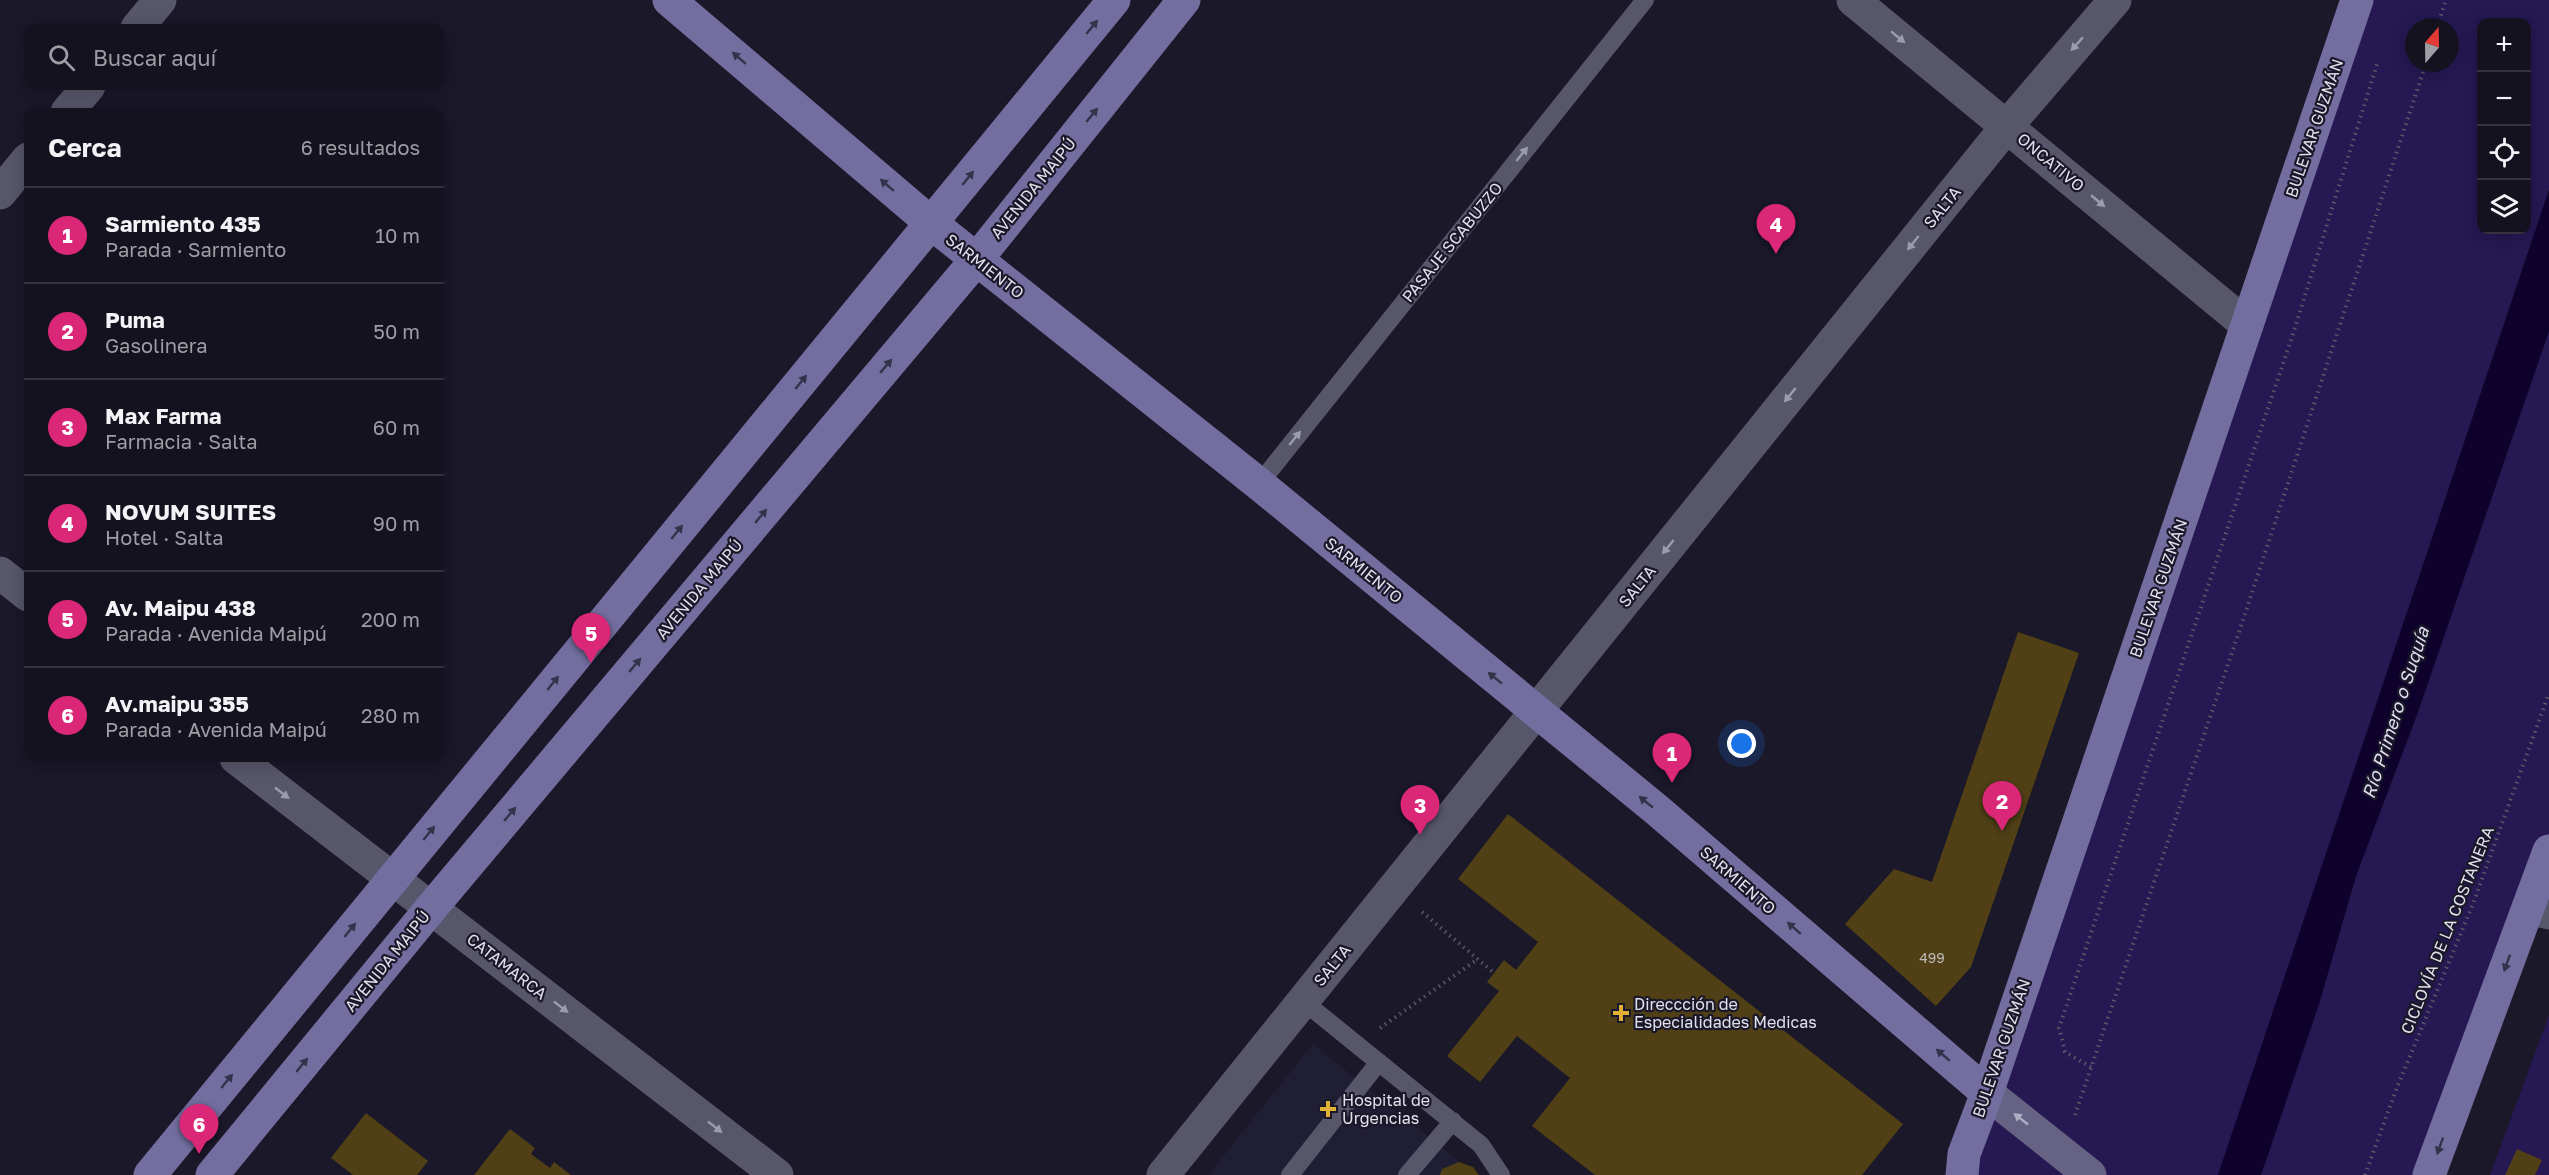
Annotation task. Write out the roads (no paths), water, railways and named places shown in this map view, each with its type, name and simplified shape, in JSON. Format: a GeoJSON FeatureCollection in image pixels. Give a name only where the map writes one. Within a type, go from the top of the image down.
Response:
{"type":"FeatureCollection","features":[{"type":"Feature","properties":{"kind":"main road","name":"SARMIENTO"},"geometry":{"type":"LineString","coordinates":[[669,0],[932,223],[1259,484],[1657,810],[1987,1093],[2063,1133],[2090,1175]]}},
{"type":"Feature","properties":{"kind":"main road"},"geometry":{"type":"LineString","coordinates":[[150,1175],[1114,0]]}},
{"type":"Feature","properties":{"kind":"main road","name":"AVENIDA MAIPÚ"},"geometry":{"type":"LineString","coordinates":[[212,1175],[432,907],[976,259],[1184,0]]}},
{"type":"Feature","properties":{"kind":"main road","name":"BULEVAR GUZMÁN"},"geometry":{"type":"LineString","coordinates":[[1961,1168],[2356,0]]}},
{"type":"Feature","properties":{"kind":"main road"},"geometry":{"type":"LineString","coordinates":[[2429,1175],[2538,910],[2549,851]]}},
{"type":"Feature","properties":{"kind":"street"},"geometry":{"type":"LineString","coordinates":[[139,24],[160,0]]}},
{"type":"Feature","properties":{"kind":"street","name":"ONCATIVO"},"geometry":{"type":"LineString","coordinates":[[1853,0],[2247,325]]}},
{"type":"Feature","properties":{"kind":"street","name":"SALTA"},"geometry":{"type":"LineString","coordinates":[[1163,1175],[2007,126],[2115,0]]}},
{"type":"Feature","properties":{"kind":"street"},"geometry":{"type":"LineString","coordinates":[[70,108],[86,90]]}},
{"type":"Feature","properties":{"kind":"street"},"geometry":{"type":"LineString","coordinates":[[0,194],[24,164]]}},
{"type":"Feature","properties":{"kind":"street"},"geometry":{"type":"LineString","coordinates":[[0,573],[24,593]]}},
{"type":"Feature","properties":{"kind":"street","name":"CATAMARCA"},"geometry":{"type":"LineString","coordinates":[[241,762],[777,1175]]}},
{"type":"Feature","properties":{"kind":"lane","name":"PASAJE SCABUZZO"},"geometry":{"type":"LineString","coordinates":[[1259,484],[1645,0]]}},
{"type":"Feature","properties":{"kind":"lane"},"geometry":{"type":"LineString","coordinates":[[1303,1001],[1453,1121],[1480,1145],[1502,1175]]}},
{"type":"Feature","properties":{"kind":"lane"},"geometry":{"type":"LineString","coordinates":[[1290,1175],[1379,1062]]}},
{"type":"Feature","properties":{"kind":"lane"},"geometry":{"type":"LineString","coordinates":[[1407,1175],[1453,1121]]}},
{"type":"Feature","properties":{"kind":"water","name":"Río Primero o Suquía"},"geometry":{"type":"Polygon","coordinates":[[[2549,190],[2549,331],[2418,712],[2356,876],[2319,1004],[2261,1175],[2218,1175],[2549,190]]]}},
{"type":"Feature","properties":{"kind":"place","name":"NOVUM SUITES"},"geometry":{"type":"Point","coordinates":[1776,254]}},
{"type":"Feature","properties":{"kind":"place","name":"Av. Maipu 438"},"geometry":{"type":"Point","coordinates":[591,663]}},
{"type":"Feature","properties":{"kind":"place","name":"Sarmiento 435"},"geometry":{"type":"Point","coordinates":[1672,783]}},
{"type":"Feature","properties":{"kind":"place","name":"Puma"},"geometry":{"type":"Point","coordinates":[2002,831]}},
{"type":"Feature","properties":{"kind":"place","name":"Max Farma"},"geometry":{"type":"Point","coordinates":[1420,835]}},
{"type":"Feature","properties":{"kind":"place","name":"Direccción de Especialidades Medicas"},"geometry":{"type":"Point","coordinates":[1621,1013]}},
{"type":"Feature","properties":{"kind":"place","name":"Hospital de Urgencias"},"geometry":{"type":"Point","coordinates":[1328,1109]}},
{"type":"Feature","properties":{"kind":"place","name":"Av.maipu 355"},"geometry":{"type":"Point","coordinates":[199,1154]}}]}
